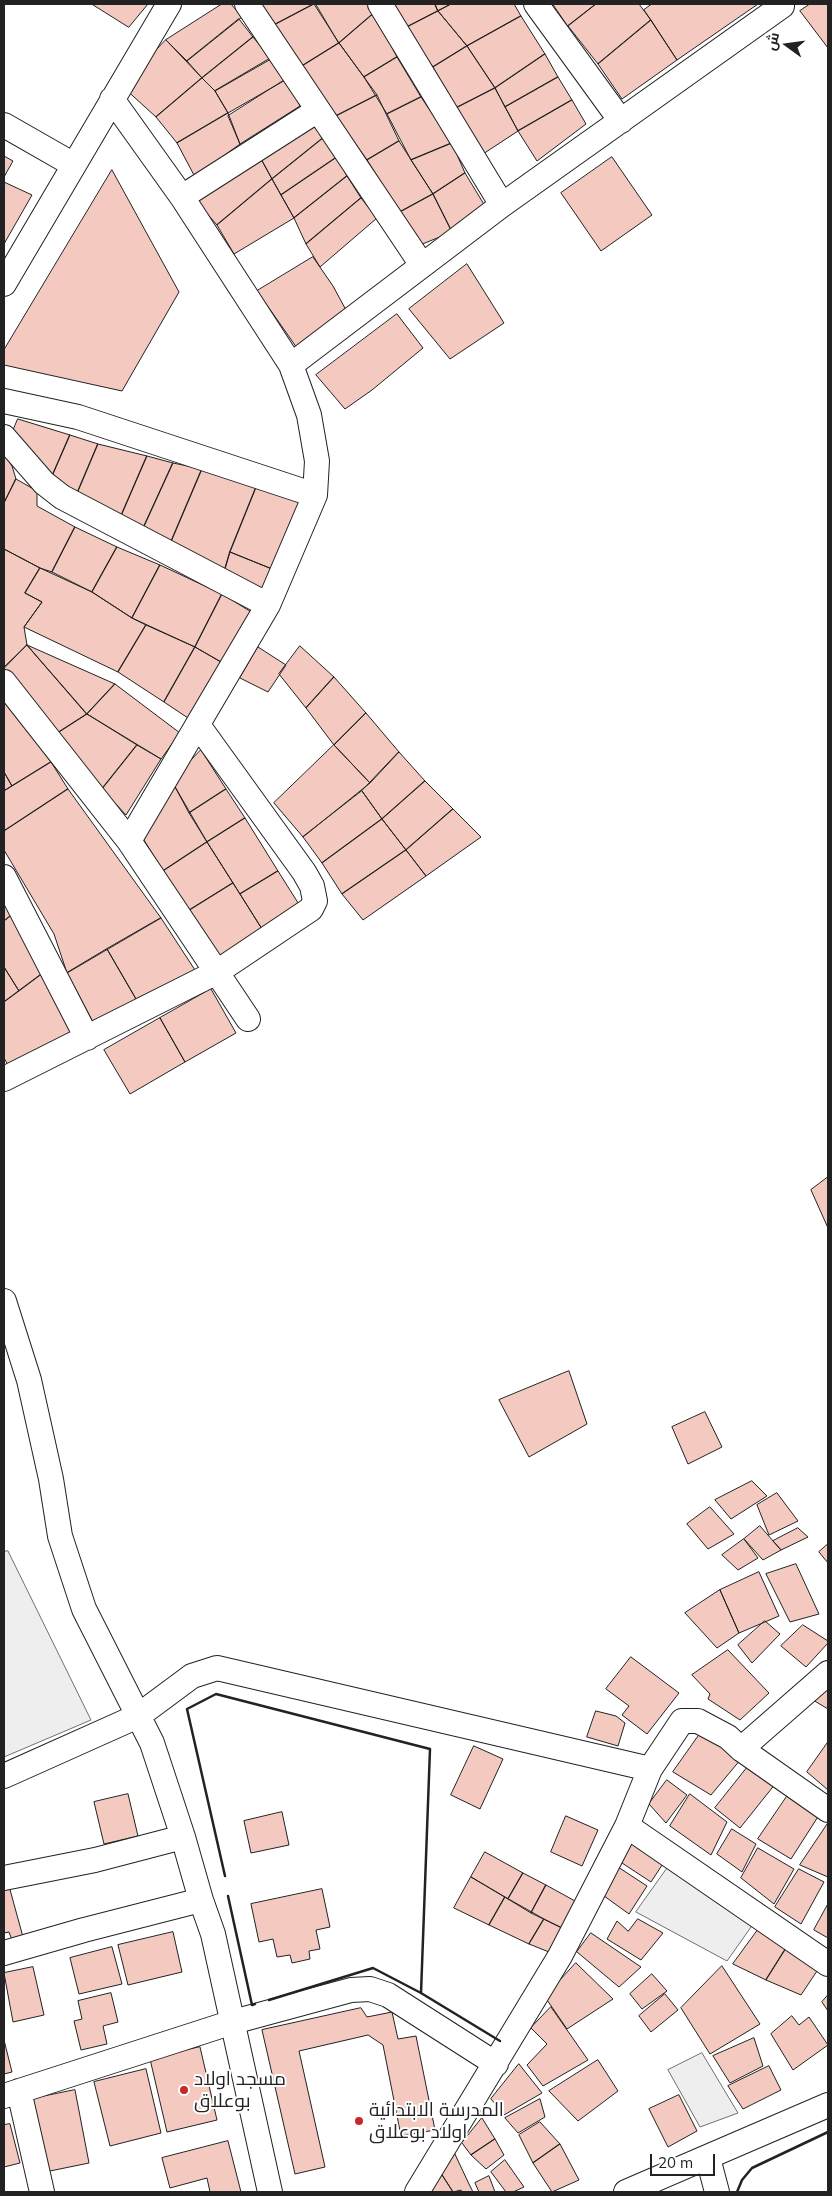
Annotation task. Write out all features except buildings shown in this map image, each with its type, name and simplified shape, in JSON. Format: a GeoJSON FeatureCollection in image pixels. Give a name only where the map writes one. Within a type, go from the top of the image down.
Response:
{"type":"FeatureCollection","features":[{"type":"Feature","properties":{"kind":"street"},"geometry":{"type":"LineString","coordinates":[[4,284],[169,4]]}},
{"type":"Feature","properties":{"kind":"street"},"geometry":{"type":"LineString","coordinates":[[246,4],[422,265]]}},
{"type":"Feature","properties":{"kind":"street"},"geometry":{"type":"LineString","coordinates":[[380,4],[502,205]]}},
{"type":"Feature","properties":{"kind":"street"},"geometry":{"type":"LineString","coordinates":[[536,4],[621,121]]}},
{"type":"Feature","properties":{"kind":"street"},"geometry":{"type":"LineString","coordinates":[[291,365],[502,205],[782,5]]}},
{"type":"Feature","properties":{"kind":"street"},"geometry":{"type":"LineString","coordinates":[[112,100],[182,197],[291,365],[309,415],[317,461],[315,495],[268,605],[129,841]]}},
{"type":"Feature","properties":{"kind":"street"},"geometry":{"type":"LineString","coordinates":[[182,197],[318,110]]}},
{"type":"Feature","properties":{"kind":"street"},"geometry":{"type":"LineString","coordinates":[[4,125],[74,165]]}},
{"type":"Feature","properties":{"kind":"street"},"geometry":{"type":"LineString","coordinates":[[4,401],[78,417],[315,495]]}},
{"type":"Feature","properties":{"kind":"street"},"geometry":{"type":"LineString","coordinates":[[4,437],[44,483],[62,497],[268,605]]}},
{"type":"Feature","properties":{"kind":"street"},"geometry":{"type":"LineString","coordinates":[[4,682],[129,841],[248,1019]]}},
{"type":"Feature","properties":{"kind":"street"},"geometry":{"type":"LineString","coordinates":[[6,1075],[87,1038],[217,972],[311,909],[315,901],[312,886],[304,872],[198,725]]}},
{"type":"Feature","properties":{"kind":"street"},"geometry":{"type":"LineString","coordinates":[[4,877],[87,1038]]}},
{"type":"Feature","properties":{"kind":"street"},"geometry":{"type":"LineString","coordinates":[[4,1300],[29,1380],[51,1479],[60,1536],[81,1600],[152,1743],[213,1934],[270,2192]]}},
{"type":"Feature","properties":{"kind":"street"},"geometry":{"type":"LineString","coordinates":[[4,1776],[138,1716],[192,1676],[217,1668],[650,1769]]}},
{"type":"Feature","properties":{"kind":"street"},"geometry":{"type":"LineString","coordinates":[[742,1749],[828,1673]]}},
{"type":"Feature","properties":{"kind":"street"},"geometry":{"type":"LineString","coordinates":[[418,2192],[560,1956],[627,1826],[650,1769],[682,1721],[698,1721],[728,1737],[828,1810]]}},
{"type":"Feature","properties":{"kind":"street"},"geometry":{"type":"LineString","coordinates":[[627,1826],[828,1964]]}},
{"type":"Feature","properties":{"kind":"street"},"geometry":{"type":"LineString","coordinates":[[4,1878],[95,1860],[183,1836]]}},
{"type":"Feature","properties":{"kind":"street"},"geometry":{"type":"LineString","coordinates":[[4,1953],[201,1900]]}},
{"type":"Feature","properties":{"kind":"street"},"geometry":{"type":"LineString","coordinates":[[42,2192],[12,2094],[233,2022],[351,1990],[370,1989],[388,1995],[496,2064]]}},
{"type":"Feature","properties":{"kind":"street"},"geometry":{"type":"LineString","coordinates":[[626,2192],[828,2105]]}},
{"type":"Feature","properties":{"kind":"street"},"geometry":{"type":"LineString","coordinates":[[708,2158],[717,2192]]}},
{"type":"Feature","properties":{"kind":"shaded area"},"geometry":{"type":"Polygon","coordinates":[[[8,1551],[91,1720],[4,1757],[4,1552],[8,1551]]]}},
{"type":"Feature","properties":{"kind":"shaded area"},"geometry":{"type":"Polygon","coordinates":[[[671,1863],[756,1920],[727,1961],[636,1912],[671,1863]]]}},
{"type":"Feature","properties":{"kind":"shaded area"},"geometry":{"type":"Polygon","coordinates":[[[702,2053],[738,2113],[700,2127],[668,2070],[702,2053]]]}},
{"type":"Feature","properties":{"kind":"wall"},"geometry":{"type":"LineString","coordinates":[[225,1876],[187,1709],[216,1694],[430,1749],[421,1993],[500,2041]]}},
{"type":"Feature","properties":{"kind":"wall"},"geometry":{"type":"LineString","coordinates":[[228,1896],[252,2005],[255,2004]]}},
{"type":"Feature","properties":{"kind":"wall"},"geometry":{"type":"LineString","coordinates":[[269,2000],[373,1968],[421,1993]]}},
{"type":"Feature","properties":{"kind":"wall"},"geometry":{"type":"LineString","coordinates":[[737,2192],[742,2180],[752,2168],[828,2132]]}},
{"type":"Feature","properties":{"kind":"place","name":"مسجد اولاد بوعلاق"},"geometry":{"type":"Point","coordinates":[184,2090]}},
{"type":"Feature","properties":{"kind":"place","name":"المدرسة الابتدائية اولاد بوعلاق"},"geometry":{"type":"Point","coordinates":[359,2121]}}]}
